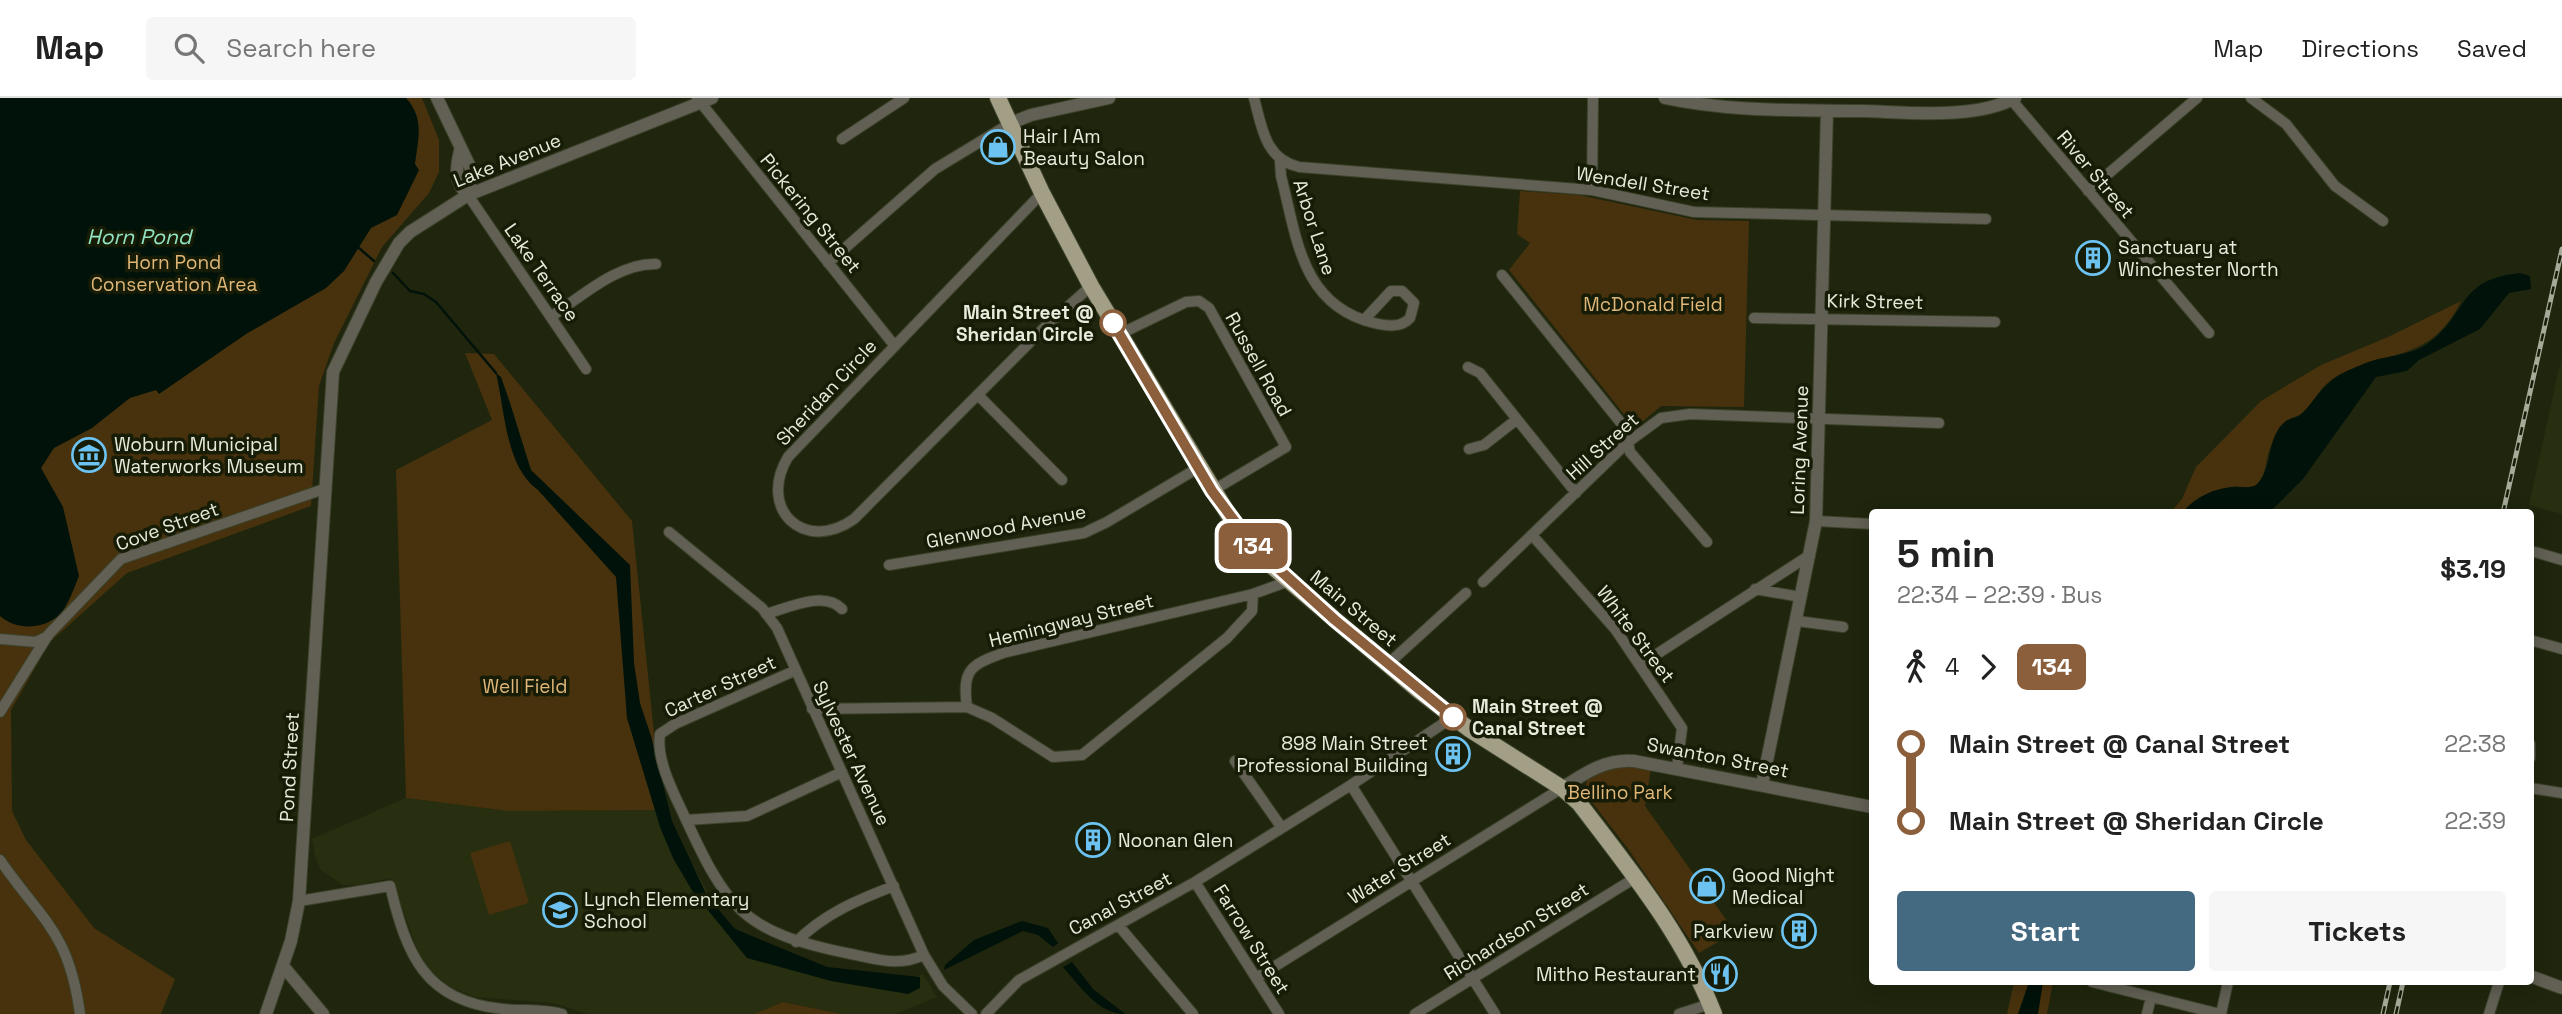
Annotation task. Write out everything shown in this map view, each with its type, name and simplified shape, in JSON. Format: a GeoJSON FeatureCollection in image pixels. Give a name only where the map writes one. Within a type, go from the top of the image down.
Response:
{"type":"FeatureCollection","features":[{"type":"Feature","properties":{"kind":"main road","name":"Main Street"},"geometry":{"type":"LineString","coordinates":[[998,98],[1041,193],[1091,286],[1212,491],[1253,546],[1289,581],[1453,717],[1521,765],[1562,788],[1579,803],[1636,878],[1689,958],[1712,1009]]}},
{"type":"Feature","properties":{"kind":"street"},"geometry":{"type":"LineString","coordinates":[[437,98],[460,151],[456,167],[461,189],[468,195]]}},
{"type":"Feature","properties":{"kind":"street"},"geometry":{"type":"LineString","coordinates":[[842,139],[904,98]]}},
{"type":"Feature","properties":{"kind":"street"},"geometry":{"type":"LineString","coordinates":[[828,263],[935,169],[1011,123],[1031,115],[1109,98]]}},
{"type":"Feature","properties":{"kind":"street"},"geometry":{"type":"LineString","coordinates":[[1254,98],[1265,138],[1280,161]]}},
{"type":"Feature","properties":{"kind":"street"},"geometry":{"type":"LineString","coordinates":[[1592,190],[1593,98]]}},
{"type":"Feature","properties":{"kind":"street"},"geometry":{"type":"LineString","coordinates":[[1665,98],[1718,108],[1937,113],[1974,109],[2012,99]]}},
{"type":"Feature","properties":{"kind":"street"},"geometry":{"type":"LineString","coordinates":[[2088,191],[2197,98]]}},
{"type":"Feature","properties":{"kind":"street"},"geometry":{"type":"LineString","coordinates":[[2251,98],[2286,124],[2334,186],[2383,221]]}},
{"type":"Feature","properties":{"kind":"street","name":"River Street"},"geometry":{"type":"LineString","coordinates":[[2012,99],[2209,333]]}},
{"type":"Feature","properties":{"kind":"street","name":"Lake Avenue"},"geometry":{"type":"LineString","coordinates":[[323,516],[333,372],[372,290],[406,235],[431,216],[468,195],[703,100]]}},
{"type":"Feature","properties":{"kind":"street","name":"Pickering Street"},"geometry":{"type":"LineString","coordinates":[[703,100],[894,345]]}},
{"type":"Feature","properties":{"kind":"street","name":"Loring Avenue"},"geometry":{"type":"LineString","coordinates":[[1762,785],[1816,521],[1827,111]]}},
{"type":"Feature","properties":{"kind":"street","name":"Wendell Street"},"geometry":{"type":"LineString","coordinates":[[1280,161],[1298,167],[1592,190],[1694,212],[1986,219]]}},
{"type":"Feature","properties":{"kind":"street","name":"Arbor Lane"},"geometry":{"type":"LineString","coordinates":[[1280,161],[1280,176],[1309,274],[1328,301],[1364,320],[1401,324],[1410,318],[1413,303],[1402,291],[1391,291],[1364,320]]}},
{"type":"Feature","properties":{"kind":"street","name":"Sheridan Circle"},"geometry":{"type":"LineString","coordinates":[[1041,193],[800,443],[780,470],[777,482],[780,508],[793,523],[821,533],[835,531],[854,519],[1044,328],[1091,286]]}},
{"type":"Feature","properties":{"kind":"street","name":"Lake Terrace"},"geometry":{"type":"LineString","coordinates":[[468,195],[586,369]]}},
{"type":"Feature","properties":{"kind":"street"},"geometry":{"type":"LineString","coordinates":[[552,316],[621,272],[636,266],[656,264]]}},
{"type":"Feature","properties":{"kind":"street"},"geometry":{"type":"LineString","coordinates":[[1502,275],[1625,428],[1630,452],[1707,542]]}},
{"type":"Feature","properties":{"kind":"street","name":"Russell Road"},"geometry":{"type":"LineString","coordinates":[[1120,334],[1186,302],[1199,301],[1209,308],[1286,447],[1212,491]]}},
{"type":"Feature","properties":{"kind":"street","name":"Kirk Street"},"geometry":{"type":"LineString","coordinates":[[1754,318],[1823,317],[1995,322]]}},
{"type":"Feature","properties":{"kind":"street"},"geometry":{"type":"LineString","coordinates":[[1468,367],[1480,373],[1576,493]]}},
{"type":"Feature","properties":{"kind":"street"},"geometry":{"type":"LineString","coordinates":[[979,396],[1062,480]]}},
{"type":"Feature","properties":{"kind":"street","name":"Hill Street"},"geometry":{"type":"LineString","coordinates":[[1483,582],[1627,443],[1661,418],[1681,416],[1939,423]]}},
{"type":"Feature","properties":{"kind":"street"},"geometry":{"type":"LineString","coordinates":[[1469,449],[1484,445],[1516,420]]}},
{"type":"Feature","properties":{"kind":"street","name":"Glenwood Avenue"},"geometry":{"type":"LineString","coordinates":[[889,565],[1084,533],[1198,468]]}},
{"type":"Feature","properties":{"kind":"street","name":"Cove Street"},"geometry":{"type":"LineString","coordinates":[[0,712],[48,635],[121,559],[324,489]]}},
{"type":"Feature","properties":{"kind":"street","name":"Pond Street"},"geometry":{"type":"LineString","coordinates":[[266,1014],[283,966],[299,901],[323,516]]}},
{"type":"Feature","properties":{"kind":"street"},"geometry":{"type":"LineString","coordinates":[[1816,521],[1869,524]]}},
{"type":"Feature","properties":{"kind":"street","name":"Sylvester Avenue"},"geometry":{"type":"LineString","coordinates":[[668,532],[766,614],[777,628],[794,671],[924,955],[943,986],[972,1014]]}},
{"type":"Feature","properties":{"kind":"street","name":"White Street"},"geometry":{"type":"LineString","coordinates":[[1532,535],[1615,629],[1682,728],[1677,768]]}},
{"type":"Feature","properties":{"kind":"street"},"geometry":{"type":"LineString","coordinates":[[2535,552],[2562,560]]}},
{"type":"Feature","properties":{"kind":"street"},"geometry":{"type":"LineString","coordinates":[[1640,665],[1810,555]]}},
{"type":"Feature","properties":{"kind":"street","name":"Hemingway Street"},"geometry":{"type":"LineString","coordinates":[[967,707],[964,683],[977,663],[1003,653],[1253,594],[1289,581]]}},
{"type":"Feature","properties":{"kind":"street"},"geometry":{"type":"LineString","coordinates":[[1755,589],[1801,597]]}},
{"type":"Feature","properties":{"kind":"street"},"geometry":{"type":"LineString","coordinates":[[1388,664],[1466,593]]}},
{"type":"Feature","properties":{"kind":"street"},"geometry":{"type":"LineString","coordinates":[[812,709],[967,707],[992,718],[1053,757],[1082,755],[1227,638],[1252,611],[1253,594]]}},
{"type":"Feature","properties":{"kind":"street"},"geometry":{"type":"LineString","coordinates":[[766,614],[822,599],[836,602],[842,608]]}},
{"type":"Feature","properties":{"kind":"street"},"geometry":{"type":"LineString","coordinates":[[1797,621],[1843,627]]}},
{"type":"Feature","properties":{"kind":"street"},"geometry":{"type":"LineString","coordinates":[[0,639],[36,642],[48,635]]}},
{"type":"Feature","properties":{"kind":"street"},"geometry":{"type":"LineString","coordinates":[[2534,641],[2562,649]]}},
{"type":"Feature","properties":{"kind":"street","name":"Carter Street"},"geometry":{"type":"LineString","coordinates":[[686,820],[664,763],[659,743],[660,734],[675,724],[794,671]]}},
{"type":"Feature","properties":{"kind":"street","name":"Canal Street"},"geometry":{"type":"LineString","coordinates":[[986,1014],[1019,980],[1195,882],[1351,785],[1453,717]]}},
{"type":"Feature","properties":{"kind":"street","name":"Swanton Street"},"geometry":{"type":"LineString","coordinates":[[1562,788],[1591,770],[1617,760],[1677,768],[1869,806]]}},
{"type":"Feature","properties":{"kind":"street"},"geometry":{"type":"LineString","coordinates":[[1235,761],[1282,828]]}},
{"type":"Feature","properties":{"kind":"street"},"geometry":{"type":"LineString","coordinates":[[842,772],[747,816],[686,820],[707,867],[735,905],[764,928],[796,942],[891,962],[908,962],[924,955]]}},
{"type":"Feature","properties":{"kind":"street"},"geometry":{"type":"LineString","coordinates":[[1351,785],[1495,1014]]}},
{"type":"Feature","properties":{"kind":"street","name":"Water Street"},"geometry":{"type":"LineString","coordinates":[[1256,978],[1562,788]]}},
{"type":"Feature","properties":{"kind":"street"},"geometry":{"type":"LineString","coordinates":[[2534,789],[2562,793]]}},
{"type":"Feature","properties":{"kind":"street"},"geometry":{"type":"LineString","coordinates":[[0,860],[56,932],[75,979],[80,1014]]}},
{"type":"Feature","properties":{"kind":"street","name":"Richardson Street"},"geometry":{"type":"LineString","coordinates":[[1415,1014],[1636,878]]}},
{"type":"Feature","properties":{"kind":"street","name":"Farrow Street"},"geometry":{"type":"LineString","coordinates":[[1195,882],[1279,1014]]}},
{"type":"Feature","properties":{"kind":"street"},"geometry":{"type":"LineString","coordinates":[[299,901],[390,886],[403,936],[415,962],[444,992],[482,1006],[562,1014]]}},
{"type":"Feature","properties":{"kind":"street"},"geometry":{"type":"LineString","coordinates":[[796,942],[831,914],[856,900],[894,886]]}},
{"type":"Feature","properties":{"kind":"street"},"geometry":{"type":"LineString","coordinates":[[1119,926],[1193,1014]]}},
{"type":"Feature","properties":{"kind":"street"},"geometry":{"type":"LineString","coordinates":[[283,966],[323,1014]]}},
{"type":"Feature","properties":{"kind":"street"},"geometry":{"type":"LineString","coordinates":[[2534,978],[2562,988]]}},
{"type":"Feature","properties":{"kind":"street"},"geometry":{"type":"LineString","coordinates":[[2104,985],[2220,1014],[2227,985]]}},
{"type":"Feature","properties":{"kind":"street"},"geometry":{"type":"LineString","coordinates":[[2489,1014],[2498,985]]}},
{"type":"Feature","properties":{"kind":"street"},"geometry":{"type":"LineString","coordinates":[[2147,1014],[2151,997]]}},
{"type":"Feature","properties":{"kind":"street"},"geometry":{"type":"LineString","coordinates":[[1679,1014],[1712,1009]]}},
{"type":"Feature","properties":{"kind":"shaded area"},"geometry":{"type":"Polygon","coordinates":[[[2562,355],[2562,514],[2529,505],[2562,355]]]}},
{"type":"Feature","properties":{"kind":"shaded area","name":"Lynch Elementary School"},"geometry":{"type":"Polygon","coordinates":[[[406,798],[508,811],[662,810],[731,934],[794,964],[899,983],[923,974],[937,997],[896,1014],[842,1014],[783,1002],[754,1014],[588,1014],[553,1003],[476,997],[450,987],[429,970],[418,951],[391,878],[343,885],[321,870],[315,857],[312,839],[406,798]]]}},
{"type":"Feature","properties":{"kind":"green space","name":"Horn Pond"},"geometry":{"type":"Polygon","coordinates":[[[0,98],[422,98],[439,140],[439,172],[429,193],[382,247],[334,343],[319,386],[311,506],[127,573],[50,642],[11,710],[12,811],[26,840],[94,928],[175,979],[161,1014],[0,1014],[0,98]]]}},
{"type":"Feature","properties":{"kind":"green space","name":"McDonald Field"},"geometry":{"type":"Polygon","coordinates":[[[1520,191],[1579,195],[1697,220],[1749,221],[1744,407],[1661,406],[1635,428],[1509,270],[1530,243],[1517,234],[1520,191]]]}},
{"type":"Feature","properties":{"kind":"green space"},"geometry":{"type":"Polygon","coordinates":[[[2461,301],[2449,321],[2436,335],[2421,345],[2353,369],[2329,381],[2305,410],[2280,429],[2270,448],[2263,476],[2256,485],[2211,492],[2192,502],[2186,509],[2173,509],[2182,499],[2196,467],[2261,401],[2321,365],[2388,337],[2461,301]]]}},
{"type":"Feature","properties":{"kind":"green space","name":"Well Field"},"geometry":{"type":"Polygon","coordinates":[[[465,353],[494,354],[632,521],[662,810],[508,811],[406,798],[396,470],[492,420],[465,353]]]}},
{"type":"Feature","properties":{"kind":"green space","name":"Bellino Park"},"geometry":{"type":"Polygon","coordinates":[[[1620,764],[1651,768],[1645,806],[1735,932],[1699,953],[1629,850],[1584,792],[1588,777],[1620,764]]]}},
{"type":"Feature","properties":{"kind":"green space"},"geometry":{"type":"Polygon","coordinates":[[[510,841],[529,903],[489,915],[470,853],[510,841]]]}},
{"type":"Feature","properties":{"kind":"green space"},"geometry":{"type":"Polygon","coordinates":[[[2013,985],[2052,985],[2047,1014],[2007,1014],[2013,985]]]}},
{"type":"Feature","properties":{"kind":"green space"},"geometry":{"type":"Polygon","coordinates":[[[783,1002],[842,1014],[754,1014],[783,1002]]]}},
{"type":"Feature","properties":{"kind":"water","name":"Horn Pond"},"geometry":{"type":"Polygon","coordinates":[[[0,98],[406,98],[416,114],[419,130],[415,164],[419,170],[397,215],[371,228],[344,271],[326,288],[246,334],[159,394],[156,390],[130,398],[92,428],[54,448],[41,468],[63,507],[79,576],[62,612],[51,621],[36,626],[13,624],[0,616],[0,98]]]}},
{"type":"Feature","properties":{"kind":"water"},"geometry":{"type":"Polygon","coordinates":[[[2520,273],[2530,276],[2531,289],[2509,293],[2480,329],[2419,360],[2407,371],[2376,377],[2303,479],[2273,509],[2186,509],[2211,492],[2232,487],[2249,487],[2258,483],[2263,477],[2272,443],[2280,427],[2300,415],[2336,377],[2369,362],[2403,354],[2427,344],[2450,322],[2473,291],[2499,277],[2520,273]]]}},
{"type":"Feature","properties":{"kind":"water"},"geometry":{"type":"Polygon","coordinates":[[[496,373],[501,377],[531,470],[630,565],[634,663],[640,703],[672,821],[707,896],[735,929],[827,967],[920,977],[920,988],[908,994],[831,981],[747,958],[693,892],[673,858],[660,827],[627,718],[616,577],[527,480],[519,467],[508,436],[496,373]]]}},
{"type":"Feature","properties":{"kind":"water"},"geometry":{"type":"Polygon","coordinates":[[[1022,921],[1048,928],[1058,943],[1053,947],[1038,935],[1023,931],[944,970],[945,965],[974,940],[1022,921]]]}},
{"type":"Feature","properties":{"kind":"water"},"geometry":{"type":"Polygon","coordinates":[[[1072,962],[1093,989],[1125,1014],[1106,1009],[1090,998],[1063,967],[1072,962]]]}},
{"type":"Feature","properties":{"kind":"water"},"geometry":{"type":"Polygon","coordinates":[[[2028,985],[2043,985],[2038,1014],[2018,1014],[2028,985]]]}},
{"type":"Feature","properties":{"kind":"waterway"},"geometry":{"type":"LineString","coordinates":[[359,248],[374,261]]}},
{"type":"Feature","properties":{"kind":"waterway"},"geometry":{"type":"LineString","coordinates":[[393,273],[410,291],[424,294],[436,302],[496,373]]}},
{"type":"Feature","properties":{"kind":"railway"},"geometry":{"type":"LineString","coordinates":[[2504,509],[2562,249]]}},
{"type":"Feature","properties":{"kind":"railway"},"geometry":{"type":"LineString","coordinates":[[2383,1014],[2389,985]]}},
{"type":"Feature","properties":{"kind":"railway"},"geometry":{"type":"LineString","coordinates":[[2396,1014],[2402,985]]}},
{"type":"Feature","properties":{"kind":"bus line","name":"134"},"geometry":{"type":"LineString","coordinates":[[1113,323],[1212,491],[1253,546],[1274,568],[1453,717]]}},
{"type":"Feature","properties":{"kind":"place","name":"Hair I Am Beauty Salon"},"geometry":{"type":"Point","coordinates":[998,147]}},
{"type":"Feature","properties":{"kind":"place","name":"Sanctuary at Winchester North"},"geometry":{"type":"Point","coordinates":[2093,258]}},
{"type":"Feature","properties":{"kind":"place","name":"Main Street @ Sheridan Circle"},"geometry":{"type":"Point","coordinates":[1113,323]}},
{"type":"Feature","properties":{"kind":"place","name":"Woburn Municipal Waterworks Museum"},"geometry":{"type":"Point","coordinates":[89,455]}},
{"type":"Feature","properties":{"kind":"place","name":"Main Street @ Canal Street"},"geometry":{"type":"Point","coordinates":[1453,717]}},
{"type":"Feature","properties":{"kind":"place","name":"898 Main Street Professional Building"},"geometry":{"type":"Point","coordinates":[1453,754]}},
{"type":"Feature","properties":{"kind":"place","name":"Noonan Glen"},"geometry":{"type":"Point","coordinates":[1093,840]}},
{"type":"Feature","properties":{"kind":"place","name":"Good Night Medical"},"geometry":{"type":"Point","coordinates":[1707,886]}},
{"type":"Feature","properties":{"kind":"place","name":"Lynch Elementary School"},"geometry":{"type":"Point","coordinates":[560,910]}},
{"type":"Feature","properties":{"kind":"place","name":"Parkview"},"geometry":{"type":"Point","coordinates":[1799,931]}},
{"type":"Feature","properties":{"kind":"place","name":"Mitho Restaurant"},"geometry":{"type":"Point","coordinates":[1720,974]}},
{"type":"Feature","properties":{"kind":"park label","name":"Horn Pond Conservation Area"},"geometry":{"type":"Point","coordinates":[174,273]}}]}
